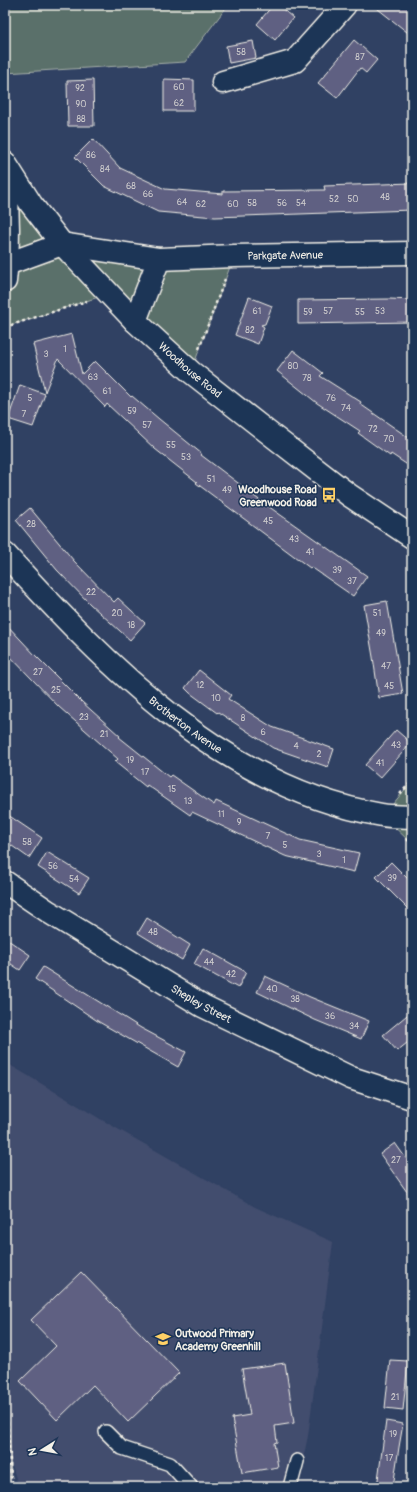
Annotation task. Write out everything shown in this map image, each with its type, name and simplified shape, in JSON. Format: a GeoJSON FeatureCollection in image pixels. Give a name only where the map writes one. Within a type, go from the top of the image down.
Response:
{"type":"FeatureCollection","features":[{"type":"Feature","properties":{"kind":"street"},"geometry":{"type":"LineString","coordinates":[[223,82],[295,61],[345,5]]}},
{"type":"Feature","properties":{"kind":"street","name":"Woodhouse Road"},"geometry":{"type":"LineString","coordinates":[[5,163],[31,204],[62,244],[108,294],[191,372],[349,495],[412,537]]}},
{"type":"Feature","properties":{"kind":"street"},"geometry":{"type":"LineString","coordinates":[[5,177],[8,204],[6,272]]}},
{"type":"Feature","properties":{"kind":"street","name":"Parkgate Avenue"},"geometry":{"type":"LineString","coordinates":[[6,272],[62,244],[159,259],[234,256],[412,253]]}},
{"type":"Feature","properties":{"kind":"street"},"geometry":{"type":"LineString","coordinates":[[135,320],[159,259]]}},
{"type":"Feature","properties":{"kind":"street","name":"Brotherton Avenue"},"geometry":{"type":"LineString","coordinates":[[5,554],[91,646],[171,716],[236,761],[280,783],[316,798],[383,816],[412,817]]}},
{"type":"Feature","properties":{"kind":"street","name":"Shepley Street"},"geometry":{"type":"LineString","coordinates":[[5,882],[49,912],[203,1006],[351,1078],[412,1098]]}},
{"type":"Feature","properties":{"kind":"lane"},"geometry":{"type":"LineString","coordinates":[[106,1432],[122,1448],[170,1464],[191,1487]]}},
{"type":"Feature","properties":{"kind":"lane"},"geometry":{"type":"LineString","coordinates":[[290,1487],[297,1461]]}},
{"type":"Feature","properties":{"kind":"path"},"geometry":{"type":"LineString","coordinates":[[191,372],[234,256]]}},
{"type":"Feature","properties":{"kind":"path"},"geometry":{"type":"LineString","coordinates":[[5,327],[108,294]]}},
{"type":"Feature","properties":{"kind":"path"},"geometry":{"type":"LineString","coordinates":[[5,1386],[11,1477],[14,1487]]}},
{"type":"Feature","properties":{"kind":"shaded area","name":"Outwood Primary Academy Greenhill"},"geometry":{"type":"Polygon","coordinates":[[[5,1062],[102,1120],[255,1207],[333,1242],[308,1436],[297,1487],[104,1487],[18,1485],[5,1442],[5,1062]]]}},
{"type":"Feature","properties":{"kind":"green space"},"geometry":{"type":"Polygon","coordinates":[[[5,5],[228,5],[185,62],[5,73],[5,5]]]}},
{"type":"Feature","properties":{"kind":"green space"},"geometry":{"type":"Polygon","coordinates":[[[31,204],[62,244],[234,256],[191,372],[108,294],[5,327],[8,205],[31,204]]]}},
{"type":"Feature","properties":{"kind":"green space"},"geometry":{"type":"Polygon","coordinates":[[[412,781],[412,844],[383,816],[412,781]]]}},
{"type":"Feature","properties":{"kind":"building"},"geometry":{"type":"Polygon","coordinates":[[[273,5],[278,5],[293,18],[275,40],[257,24],[273,5]]]}},
{"type":"Feature","properties":{"kind":"building"},"geometry":{"type":"Polygon","coordinates":[[[373,5],[412,5],[412,36],[373,5]]]}},
{"type":"Feature","properties":{"kind":"building"},"geometry":{"type":"Polygon","coordinates":[[[354,40],[377,60],[366,73],[360,68],[337,98],[318,83],[354,40]]]}},
{"type":"Feature","properties":{"kind":"building"},"geometry":{"type":"Polygon","coordinates":[[[253,41],[256,58],[229,63],[226,46],[253,41]]]}},
{"type":"Feature","properties":{"kind":"building"},"geometry":{"type":"Polygon","coordinates":[[[164,79],[194,80],[194,111],[164,111],[164,79]]]}},
{"type":"Feature","properties":{"kind":"building"},"geometry":{"type":"Polygon","coordinates":[[[93,80],[94,126],[68,126],[67,81],[93,80]]]}},
{"type":"Feature","properties":{"kind":"building"},"geometry":{"type":"Polygon","coordinates":[[[93,139],[120,168],[165,189],[223,194],[223,191],[325,190],[324,186],[412,183],[412,210],[215,217],[158,212],[104,186],[75,157],[93,139]]]}},
{"type":"Feature","properties":{"kind":"building"},"geometry":{"type":"Polygon","coordinates":[[[249,297],[272,306],[265,324],[261,325],[264,327],[258,344],[235,335],[249,297]]]}},
{"type":"Feature","properties":{"kind":"building"},"geometry":{"type":"Polygon","coordinates":[[[298,300],[412,300],[412,322],[298,324],[298,300]]]}},
{"type":"Feature","properties":{"kind":"building"},"geometry":{"type":"Polygon","coordinates":[[[72,334],[82,374],[95,361],[131,397],[132,396],[202,454],[201,455],[242,486],[241,487],[367,576],[353,596],[311,567],[310,568],[196,483],[197,482],[155,449],[107,404],[105,407],[58,359],[45,392],[33,344],[72,334]]]}},
{"type":"Feature","properties":{"kind":"building"},"geometry":{"type":"Polygon","coordinates":[[[293,350],[323,373],[320,376],[361,402],[360,404],[412,440],[412,468],[391,454],[390,456],[358,433],[360,431],[317,403],[277,371],[293,350]]]}},
{"type":"Feature","properties":{"kind":"building"},"geometry":{"type":"Polygon","coordinates":[[[20,385],[45,394],[33,427],[8,419],[20,385]]]}},
{"type":"Feature","properties":{"kind":"building"},"geometry":{"type":"Polygon","coordinates":[[[30,508],[74,561],[114,602],[118,598],[145,623],[130,640],[90,604],[57,570],[16,520],[30,508]]]}},
{"type":"Feature","properties":{"kind":"building"},"geometry":{"type":"Polygon","coordinates":[[[387,601],[403,694],[379,698],[364,605],[387,601]]]}},
{"type":"Feature","properties":{"kind":"building"},"geometry":{"type":"Polygon","coordinates":[[[5,623],[82,702],[120,736],[119,737],[169,777],[171,775],[214,805],[216,801],[300,840],[359,853],[354,872],[285,856],[192,812],[190,815],[147,785],[146,787],[115,762],[118,759],[59,707],[5,651],[5,623]]]}},
{"type":"Feature","properties":{"kind":"building"},"geometry":{"type":"Polygon","coordinates":[[[199,670],[231,695],[228,699],[272,727],[334,749],[328,767],[273,748],[218,712],[217,713],[190,693],[185,688],[199,670]]]}},
{"type":"Feature","properties":{"kind":"building"},"geometry":{"type":"Polygon","coordinates":[[[396,730],[411,743],[380,778],[365,765],[396,730]]]}},
{"type":"Feature","properties":{"kind":"building"},"geometry":{"type":"Polygon","coordinates":[[[5,813],[42,838],[29,858],[5,841],[5,813]]]}},
{"type":"Feature","properties":{"kind":"building"},"geometry":{"type":"Polygon","coordinates":[[[47,852],[89,878],[79,893],[38,867],[47,852]]]}},
{"type":"Feature","properties":{"kind":"building"},"geometry":{"type":"Polygon","coordinates":[[[391,862],[412,883],[412,913],[376,877],[391,862]]]}},
{"type":"Feature","properties":{"kind":"building"},"geometry":{"type":"Polygon","coordinates":[[[147,918],[190,945],[182,960],[138,933],[147,918]]]}},
{"type":"Feature","properties":{"kind":"building"},"geometry":{"type":"Polygon","coordinates":[[[5,938],[30,955],[20,970],[5,960],[5,938]]]}},
{"type":"Feature","properties":{"kind":"building"},"geometry":{"type":"Polygon","coordinates":[[[203,948],[246,972],[238,988],[194,964],[203,948]]]}},
{"type":"Feature","properties":{"kind":"building"},"geometry":{"type":"Polygon","coordinates":[[[43,967],[141,1028],[186,1052],[178,1067],[99,1022],[35,979],[43,967]]]}},
{"type":"Feature","properties":{"kind":"building"},"geometry":{"type":"Polygon","coordinates":[[[265,976],[310,997],[369,1021],[361,1039],[315,1020],[257,992],[265,976]]]}},
{"type":"Feature","properties":{"kind":"building"},"geometry":{"type":"Polygon","coordinates":[[[412,1011],[412,1039],[397,1051],[383,1035],[412,1011]]]}},
{"type":"Feature","properties":{"kind":"building"},"geometry":{"type":"Polygon","coordinates":[[[395,1143],[412,1167],[412,1199],[380,1154],[395,1143]]]}},
{"type":"Feature","properties":{"kind":"building"},"geometry":{"type":"Polygon","coordinates":[[[81,1272],[179,1373],[128,1422],[93,1385],[57,1420],[20,1381],[56,1346],[31,1320],[81,1272]]]}},
{"type":"Feature","properties":{"kind":"building"},"geometry":{"type":"Polygon","coordinates":[[[390,1360],[408,1361],[403,1410],[385,1408],[390,1360]]]}},
{"type":"Feature","properties":{"kind":"building"},"geometry":{"type":"Polygon","coordinates":[[[285,1363],[294,1423],[275,1426],[277,1442],[274,1443],[278,1467],[242,1473],[232,1418],[250,1415],[242,1369],[285,1363]]]}},
{"type":"Feature","properties":{"kind":"building"},"geometry":{"type":"Polygon","coordinates":[[[386,1421],[403,1424],[393,1487],[377,1487],[386,1421]]]}},
{"type":"Feature","properties":{"kind":"place","name":"Woodhouse Road Greenwood Road"},"geometry":{"type":"Point","coordinates":[329,495]}},
{"type":"Feature","properties":{"kind":"place","name":"Outwood Primary Academy Greenhill"},"geometry":{"type":"Point","coordinates":[163,1339]}}]}
